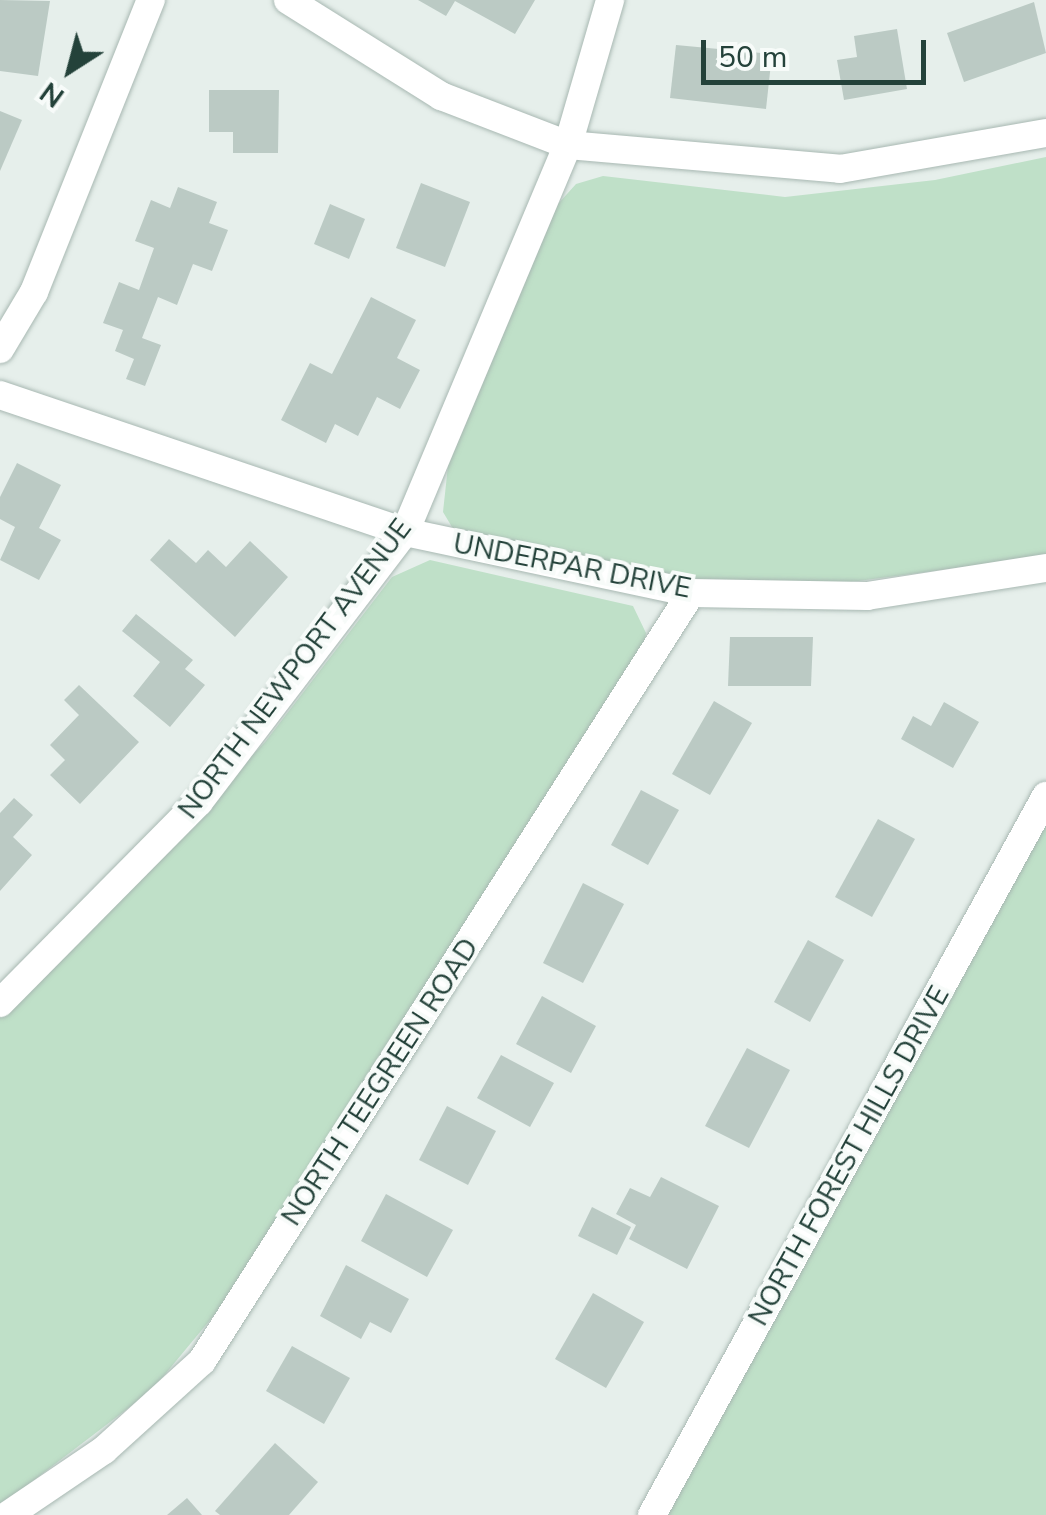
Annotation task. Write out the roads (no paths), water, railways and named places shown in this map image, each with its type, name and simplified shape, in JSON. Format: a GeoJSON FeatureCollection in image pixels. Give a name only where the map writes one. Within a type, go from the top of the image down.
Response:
{"type":"FeatureCollection","features":[{"type":"Feature","properties":{"kind":"street"},"geometry":{"type":"LineString","coordinates":[[0,349],[34,292],[151,0]]}},
{"type":"Feature","properties":{"kind":"street"},"geometry":{"type":"LineString","coordinates":[[288,0],[441,96],[568,144],[840,169],[1046,133]]}},
{"type":"Feature","properties":{"kind":"street","name":"NORTH NEWPORT AVENUE"},"geometry":{"type":"LineString","coordinates":[[0,1003],[200,802],[406,532],[568,144],[610,0]]}},
{"type":"Feature","properties":{"kind":"street","name":"UNDERPAR DRIVE"},"geometry":{"type":"LineString","coordinates":[[0,394],[406,532],[691,593],[867,596],[1046,568]]}},
{"type":"Feature","properties":{"kind":"street","name":"NORTH TEEGREEN ROAD"},"geometry":{"type":"LineString","coordinates":[[8,1515],[104,1450],[202,1361],[691,593]]}},
{"type":"Feature","properties":{"kind":"street","name":"NORTH FOREST HILLS DRIVE"},"geometry":{"type":"LineString","coordinates":[[652,1515],[1046,796]]}}]}
